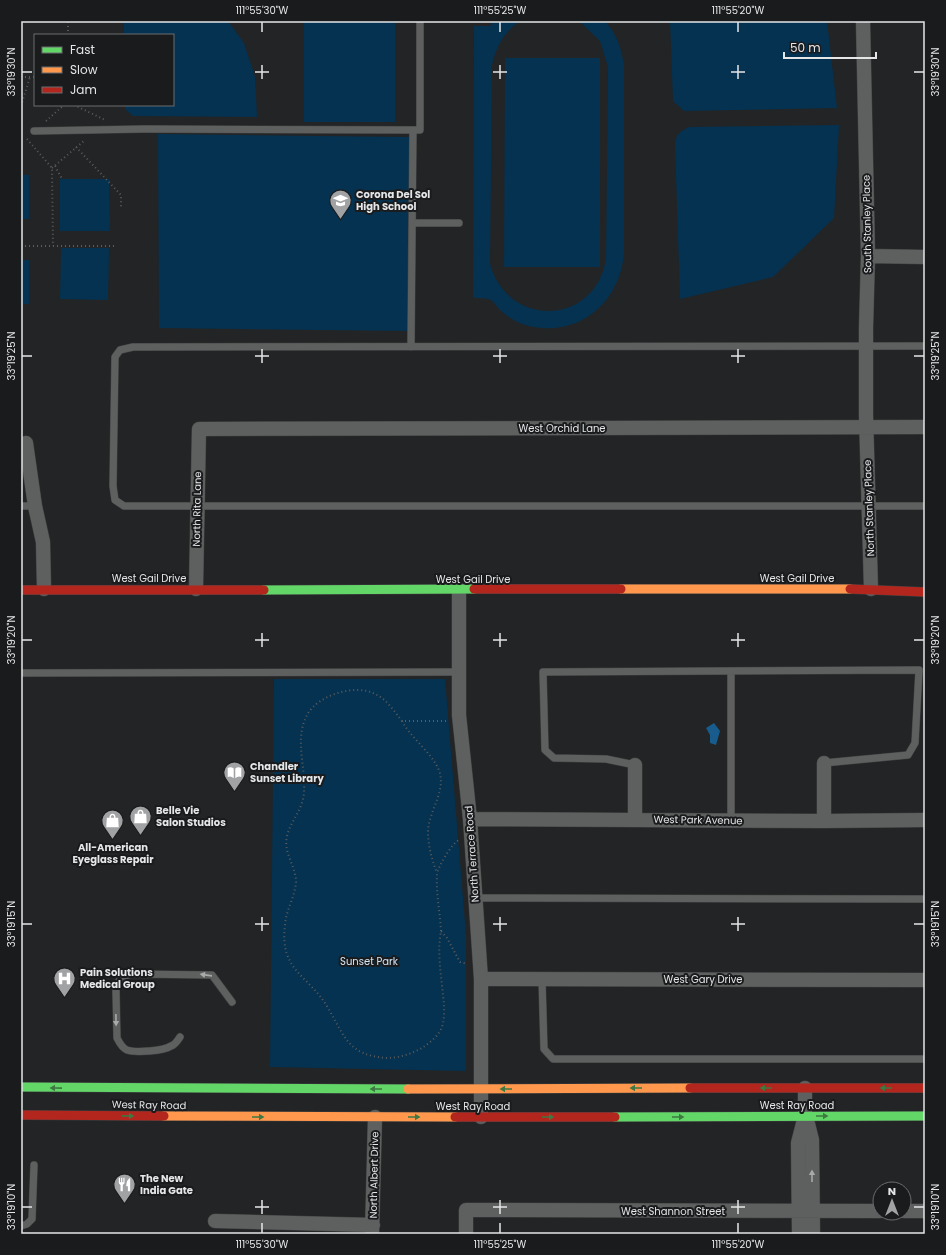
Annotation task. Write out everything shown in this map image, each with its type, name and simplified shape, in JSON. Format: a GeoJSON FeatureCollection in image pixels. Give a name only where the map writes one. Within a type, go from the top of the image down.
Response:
{"type":"FeatureCollection","features":[{"type":"Feature","properties":{"kind":"main road","name":"West Gail Drive"},"geometry":{"type":"LineString","coordinates":[[21,590],[871,589],[925,592]]}},
{"type":"Feature","properties":{"kind":"main road","name":"West Ray Road"},"geometry":{"type":"LineString","coordinates":[[21,1087],[91,1092],[925,1088]]}},
{"type":"Feature","properties":{"kind":"main road","name":"West Ray Road"},"geometry":{"type":"LineString","coordinates":[[21,1115],[90,1112],[375,1117],[925,1116]]}},
{"type":"Feature","properties":{"kind":"street","name":"South Stanley Place"},"geometry":{"type":"LineString","coordinates":[[862,21],[868,256],[866,426]]}},
{"type":"Feature","properties":{"kind":"street"},"geometry":{"type":"LineString","coordinates":[[868,256],[925,257]]}},
{"type":"Feature","properties":{"kind":"street","name":"North Stanley Place"},"geometry":{"type":"LineString","coordinates":[[866,426],[871,589]]}},
{"type":"Feature","properties":{"kind":"street","name":"West Orchid Lane"},"geometry":{"type":"LineString","coordinates":[[199,429],[925,427]]}},
{"type":"Feature","properties":{"kind":"street","name":"North Rita Lane"},"geometry":{"type":"LineString","coordinates":[[196,589],[199,429]]}},
{"type":"Feature","properties":{"kind":"street"},"geometry":{"type":"LineString","coordinates":[[26,442],[35,506],[43,542],[44,589]]}},
{"type":"Feature","properties":{"kind":"street","name":"North Terrace Road"},"geometry":{"type":"LineString","coordinates":[[459,590],[458,672],[460,721],[470,819],[480,973],[481,1117]]}},
{"type":"Feature","properties":{"kind":"street"},"geometry":{"type":"LineString","coordinates":[[824,763],[824,821]]}},
{"type":"Feature","properties":{"kind":"street"},"geometry":{"type":"LineString","coordinates":[[635,765],[635,819]]}},
{"type":"Feature","properties":{"kind":"street","name":"West Park Avenue"},"geometry":{"type":"LineString","coordinates":[[470,819],[635,819],[731,821],[925,820]]}},
{"type":"Feature","properties":{"kind":"street","name":"West Gary Drive"},"geometry":{"type":"LineString","coordinates":[[480,973],[542,979],[925,980]]}},
{"type":"Feature","properties":{"kind":"street"},"geometry":{"type":"LineString","coordinates":[[798,1234],[806,1211],[812,1140],[806,1116],[805,1088]]}},
{"type":"Feature","properties":{"kind":"street","name":"North Albert Drive"},"geometry":{"type":"LineString","coordinates":[[373,1230],[375,1117]]}},
{"type":"Feature","properties":{"kind":"street","name":"West Shannon Street"},"geometry":{"type":"LineString","coordinates":[[466,1234],[466,1210],[872,1211]]}},
{"type":"Feature","properties":{"kind":"street"},"geometry":{"type":"LineString","coordinates":[[806,1211],[813,1234]]}},
{"type":"Feature","properties":{"kind":"street"},"geometry":{"type":"LineString","coordinates":[[912,1211],[925,1211]]}},
{"type":"Feature","properties":{"kind":"street"},"geometry":{"type":"LineString","coordinates":[[215,1221],[373,1230]]}},
{"type":"Feature","properties":{"kind":"lane"},"geometry":{"type":"LineString","coordinates":[[34,131],[420,130],[420,21]]}},
{"type":"Feature","properties":{"kind":"lane"},"geometry":{"type":"LineString","coordinates":[[412,347],[413,130]]}},
{"type":"Feature","properties":{"kind":"lane"},"geometry":{"type":"LineString","coordinates":[[413,223],[459,224]]}},
{"type":"Feature","properties":{"kind":"lane"},"geometry":{"type":"LineString","coordinates":[[925,346],[133,347],[120,350],[115,357],[114,486],[115,500],[124,506],[925,506]]}},
{"type":"Feature","properties":{"kind":"lane"},"geometry":{"type":"LineString","coordinates":[[21,506],[35,506]]}},
{"type":"Feature","properties":{"kind":"lane"},"geometry":{"type":"LineString","coordinates":[[635,765],[606,759],[554,758],[545,750],[542,672],[919,670],[915,743],[908,755],[824,763]]}},
{"type":"Feature","properties":{"kind":"lane"},"geometry":{"type":"LineString","coordinates":[[731,671],[731,821]]}},
{"type":"Feature","properties":{"kind":"lane"},"geometry":{"type":"LineString","coordinates":[[21,673],[458,672]]}},
{"type":"Feature","properties":{"kind":"lane"},"geometry":{"type":"LineString","coordinates":[[475,898],[925,899]]}},
{"type":"Feature","properties":{"kind":"lane"},"geometry":{"type":"LineString","coordinates":[[180,1037],[173,1046],[163,1049],[134,1051],[126,1049],[120,1044],[117,1038],[116,984],[120,978],[132,974],[212,975],[232,1002]]}},
{"type":"Feature","properties":{"kind":"lane"},"geometry":{"type":"LineString","coordinates":[[542,979],[544,1049],[553,1059],[925,1059]]}},
{"type":"Feature","properties":{"kind":"lane"},"geometry":{"type":"LineString","coordinates":[[21,1226],[27,1224],[32,1219],[34,1165]]}},
{"type":"Feature","properties":{"kind":"path"},"geometry":{"type":"LineString","coordinates":[[68,21],[68,34]]}},
{"type":"Feature","properties":{"kind":"path"},"geometry":{"type":"LineString","coordinates":[[21,77],[34,77]]}},
{"type":"Feature","properties":{"kind":"path"},"geometry":{"type":"LineString","coordinates":[[21,106],[30,77]]}},
{"type":"Feature","properties":{"kind":"path"},"geometry":{"type":"LineString","coordinates":[[34,131],[63,106]]}},
{"type":"Feature","properties":{"kind":"path"},"geometry":{"type":"LineString","coordinates":[[76,106],[106,120]]}},
{"type":"Feature","properties":{"kind":"path"},"geometry":{"type":"LineString","coordinates":[[53,246],[54,167],[96,130]]}},
{"type":"Feature","properties":{"kind":"path"},"geometry":{"type":"LineString","coordinates":[[25,136],[54,167],[62,179]]}},
{"type":"Feature","properties":{"kind":"path"},"geometry":{"type":"LineString","coordinates":[[76,148],[121,195],[121,208]]}},
{"type":"Feature","properties":{"kind":"path"},"geometry":{"type":"LineString","coordinates":[[21,246],[116,246]]}},
{"type":"Feature","properties":{"kind":"path"},"geometry":{"type":"LineString","coordinates":[[362,690],[374,693],[387,702],[402,721],[408,732],[438,768],[439,773],[440,790],[428,830],[431,857],[437,873],[441,931],[438,946],[444,1010],[443,1024],[437,1035],[428,1044],[403,1056],[388,1058],[360,1053],[350,1044],[317,991],[297,974],[286,954],[284,939],[285,924],[295,890],[296,880],[286,848],[287,835],[299,813],[304,793],[300,728],[308,713],[317,703],[331,696],[347,691],[362,690]]}},
{"type":"Feature","properties":{"kind":"path"},"geometry":{"type":"LineString","coordinates":[[402,721],[460,721]]}},
{"type":"Feature","properties":{"kind":"path"},"geometry":{"type":"LineString","coordinates":[[437,873],[454,842],[471,834]]}},
{"type":"Feature","properties":{"kind":"path"},"geometry":{"type":"LineString","coordinates":[[441,931],[448,938],[460,962],[480,973]]}},
{"type":"Feature","properties":{"kind":"green space"},"geometry":{"type":"Polygon","coordinates":[[[124,21],[228,21],[244,43],[255,77],[257,117],[133,116],[125,109],[125,106],[174,106],[174,34],[124,34],[124,21]]]}},
{"type":"Feature","properties":{"kind":"green space"},"geometry":{"type":"Polygon","coordinates":[[[304,21],[395,21],[395,122],[304,122],[304,21]]]}},
{"type":"Feature","properties":{"kind":"green space"},"geometry":{"type":"Polygon","coordinates":[[[494,21],[520,21],[509,30],[498,46],[492,65],[490,264],[500,285],[514,300],[532,309],[551,311],[569,307],[586,297],[599,281],[606,259],[608,67],[600,41],[579,21],[605,21],[620,47],[624,65],[624,253],[621,272],[614,288],[604,303],[577,323],[560,327],[541,328],[522,324],[504,314],[491,300],[484,298],[473,298],[474,26],[490,26],[494,21]]]}},
{"type":"Feature","properties":{"kind":"green space"},"geometry":{"type":"Polygon","coordinates":[[[670,21],[827,21],[837,108],[684,111],[673,101],[670,21]]]}},
{"type":"Feature","properties":{"kind":"green space"},"geometry":{"type":"Polygon","coordinates":[[[505,58],[600,58],[600,267],[504,267],[505,58]]]}},
{"type":"Feature","properties":{"kind":"green space"},"geometry":{"type":"Polygon","coordinates":[[[839,125],[834,218],[773,277],[680,299],[675,145],[676,138],[679,134],[689,127],[839,125]]]}},
{"type":"Feature","properties":{"kind":"green space"},"geometry":{"type":"Polygon","coordinates":[[[158,134],[409,137],[411,331],[159,328],[158,134]]]}},
{"type":"Feature","properties":{"kind":"green space"},"geometry":{"type":"Polygon","coordinates":[[[21,175],[29,175],[29,219],[21,219],[21,175]]]}},
{"type":"Feature","properties":{"kind":"green space"},"geometry":{"type":"Polygon","coordinates":[[[60,179],[109,179],[110,231],[60,231],[60,179]]]}},
{"type":"Feature","properties":{"kind":"green space"},"geometry":{"type":"Polygon","coordinates":[[[61,248],[109,248],[108,300],[60,299],[61,248]]]}},
{"type":"Feature","properties":{"kind":"green space"},"geometry":{"type":"Polygon","coordinates":[[[21,260],[29,260],[29,304],[21,304],[21,260]]]}},
{"type":"Feature","properties":{"kind":"green space","name":"Sunset Park"},"geometry":{"type":"Polygon","coordinates":[[[274,679],[445,679],[466,935],[466,1071],[270,1067],[274,679]]]}},
{"type":"Feature","properties":{"kind":"shaded area"},"geometry":{"type":"Polygon","coordinates":[[[714,723],[720,731],[716,745],[710,743],[710,735],[706,728],[714,723]]]}},
{"type":"Feature","properties":{"kind":"traffic: fast"},"geometry":{"type":"LineString","coordinates":[[264,590],[474,589]]}},
{"type":"Feature","properties":{"kind":"traffic: fast"},"geometry":{"type":"LineString","coordinates":[[21,1087],[408,1089]]}},
{"type":"Feature","properties":{"kind":"traffic: fast"},"geometry":{"type":"LineString","coordinates":[[615,1117],[925,1116]]}},
{"type":"Feature","properties":{"kind":"traffic: slow"},"geometry":{"type":"LineString","coordinates":[[621,589],[850,589]]}},
{"type":"Feature","properties":{"kind":"traffic: slow"},"geometry":{"type":"LineString","coordinates":[[408,1089],[690,1088]]}},
{"type":"Feature","properties":{"kind":"traffic: slow"},"geometry":{"type":"LineString","coordinates":[[164,1116],[455,1117]]}},
{"type":"Feature","properties":{"kind":"traffic: jam"},"geometry":{"type":"LineString","coordinates":[[474,589],[621,589]]}},
{"type":"Feature","properties":{"kind":"traffic: jam"},"geometry":{"type":"LineString","coordinates":[[850,589],[925,592]]}},
{"type":"Feature","properties":{"kind":"traffic: jam"},"geometry":{"type":"LineString","coordinates":[[21,590],[264,590]]}},
{"type":"Feature","properties":{"kind":"traffic: jam"},"geometry":{"type":"LineString","coordinates":[[690,1088],[925,1088]]}},
{"type":"Feature","properties":{"kind":"traffic: jam"},"geometry":{"type":"LineString","coordinates":[[21,1115],[164,1116]]}},
{"type":"Feature","properties":{"kind":"traffic: jam"},"geometry":{"type":"LineString","coordinates":[[455,1117],[615,1117]]}},
{"type":"Feature","properties":{"kind":"place","name":"Corona Del Sol High School"},"geometry":{"type":"Point","coordinates":[340,220]}},
{"type":"Feature","properties":{"kind":"place","name":"Chandler Sunset Library"},"geometry":{"type":"Point","coordinates":[234,792]}},
{"type":"Feature","properties":{"kind":"place","name":"Belle Vie Salon Studios"},"geometry":{"type":"Point","coordinates":[140,836]}},
{"type":"Feature","properties":{"kind":"place","name":"All-American Eyeglass Repair"},"geometry":{"type":"Point","coordinates":[113,840]}},
{"type":"Feature","properties":{"kind":"place","name":"Pain Solutions Medical Group"},"geometry":{"type":"Point","coordinates":[65,998]}},
{"type":"Feature","properties":{"kind":"place","name":"The New India Gate"},"geometry":{"type":"Point","coordinates":[125,1204]}}]}
